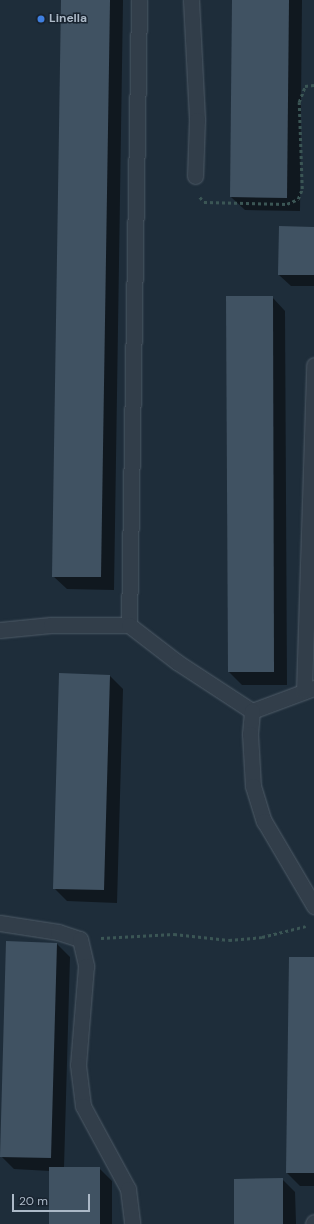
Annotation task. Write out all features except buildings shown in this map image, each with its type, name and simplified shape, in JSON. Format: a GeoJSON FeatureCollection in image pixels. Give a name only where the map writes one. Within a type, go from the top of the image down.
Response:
{"type":"FeatureCollection","features":[{"type":"Feature","properties":{"kind":"lane"},"geometry":{"type":"LineString","coordinates":[[129,625],[139,0]]}},
{"type":"Feature","properties":{"kind":"lane"},"geometry":{"type":"LineString","coordinates":[[191,0],[197,120],[195,176]]}},
{"type":"Feature","properties":{"kind":"lane"},"geometry":{"type":"LineString","coordinates":[[252,711],[309,690],[314,365]]}},
{"type":"Feature","properties":{"kind":"lane"},"geometry":{"type":"LineString","coordinates":[[0,630],[51,625],[129,625],[177,662],[252,711]]}},
{"type":"Feature","properties":{"kind":"lane"},"geometry":{"type":"LineString","coordinates":[[252,711],[250,734],[253,786],[264,821],[314,906]]}},
{"type":"Feature","properties":{"kind":"lane"},"geometry":{"type":"LineString","coordinates":[[0,923],[58,932],[80,938],[86,966],[78,1065],[83,1106],[128,1189],[132,1224]]}},
{"type":"Feature","properties":{"kind":"path"},"geometry":{"type":"LineString","coordinates":[[195,176],[195,190],[204,202],[287,204],[298,199],[302,189],[299,102],[305,86],[314,85]]}},
{"type":"Feature","properties":{"kind":"path"},"geometry":{"type":"LineString","coordinates":[[80,938],[129,938],[174,934],[229,940],[262,937],[307,926]]}},
{"type":"Feature","properties":{"kind":"place","name":"Linella"},"geometry":{"type":"Point","coordinates":[41,19]}}]}
